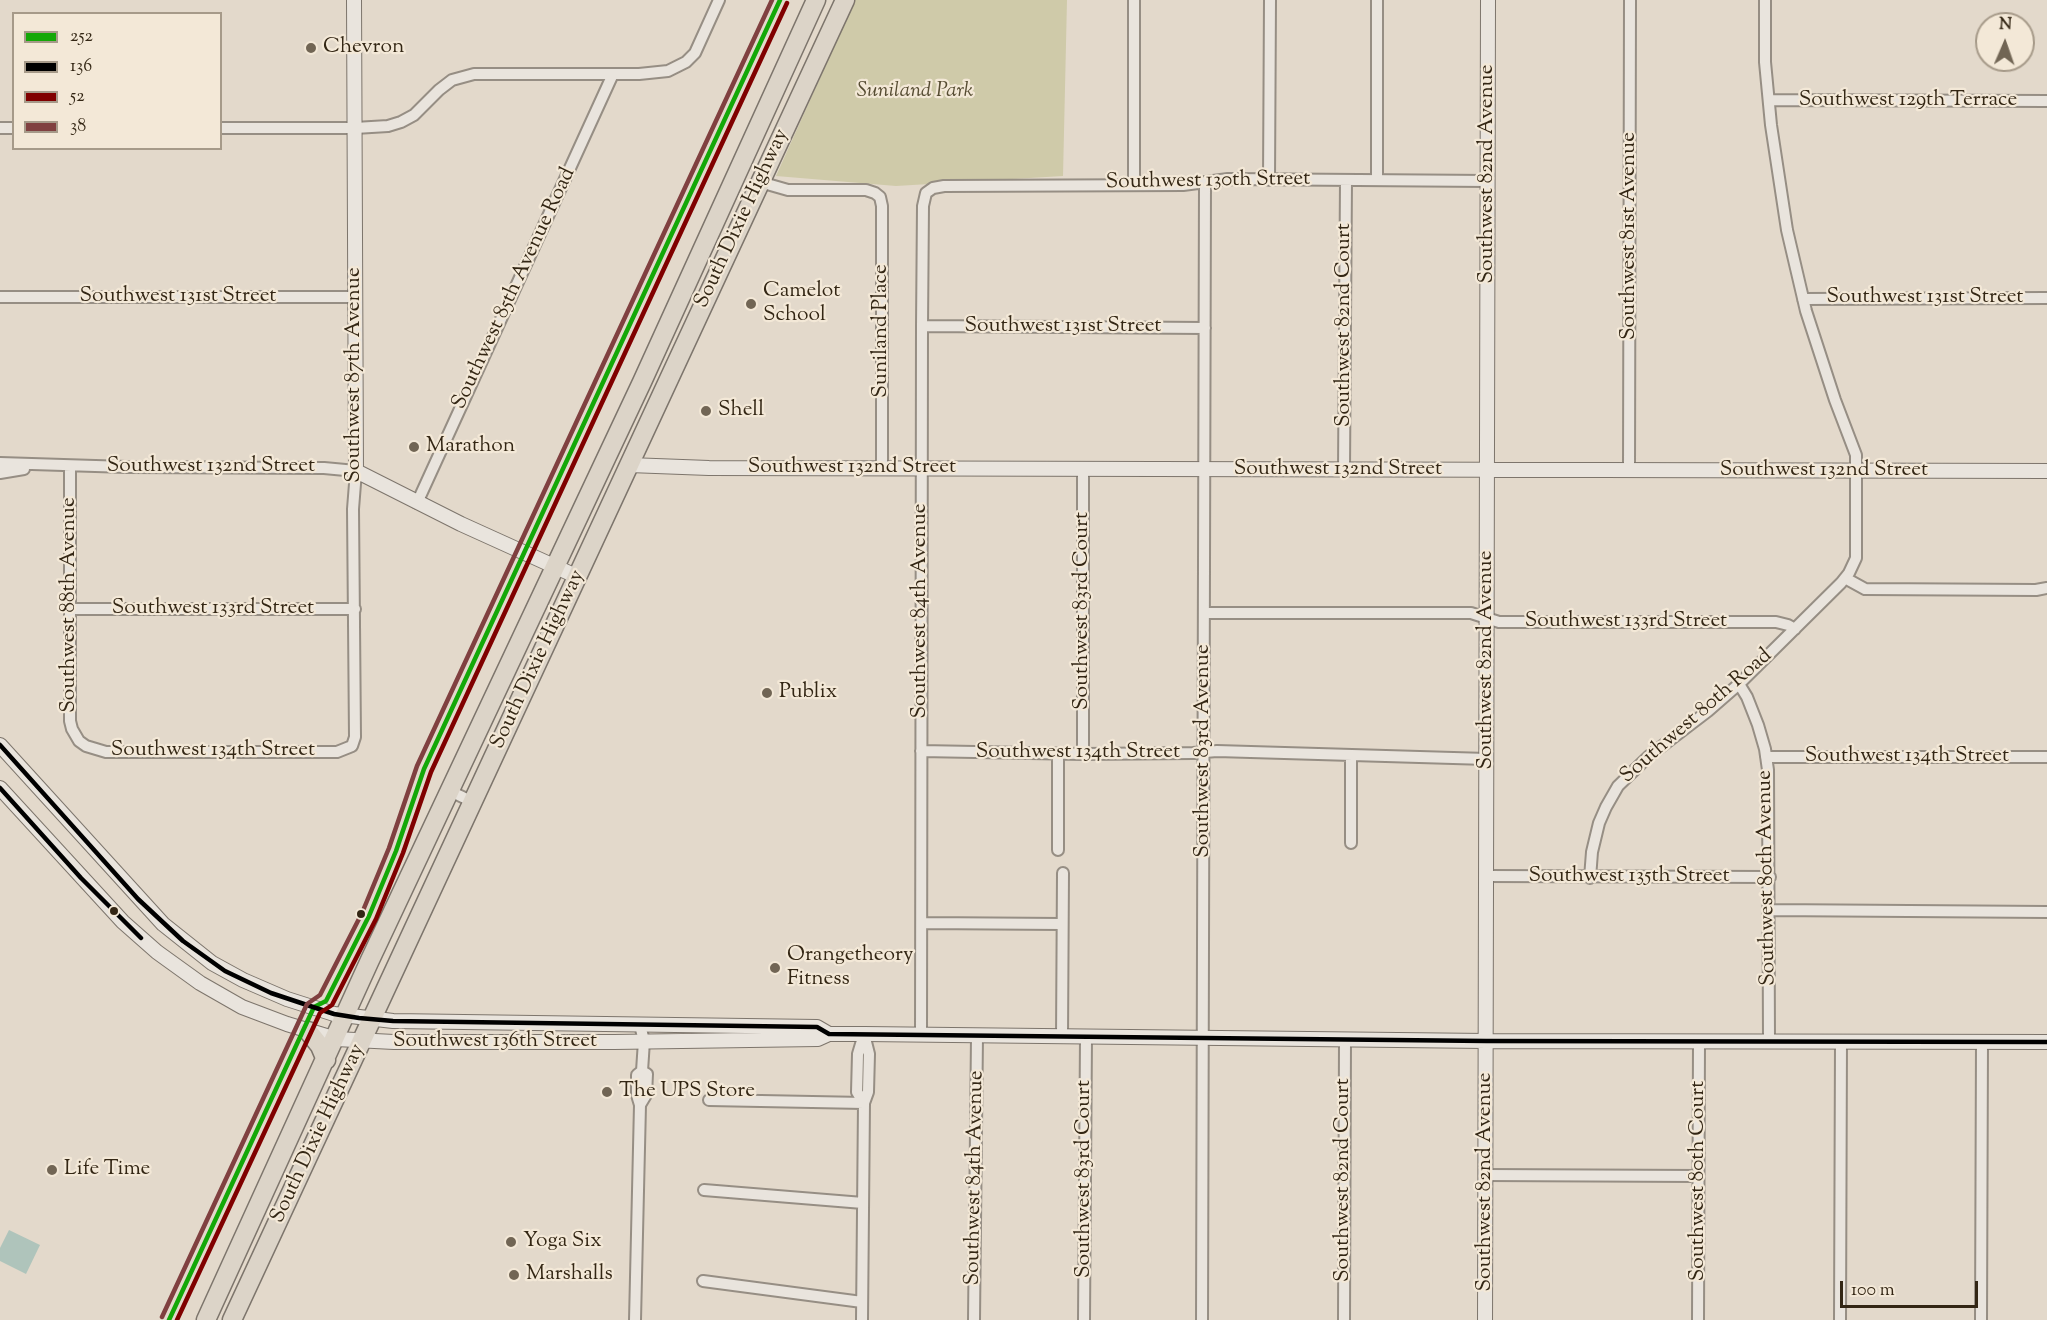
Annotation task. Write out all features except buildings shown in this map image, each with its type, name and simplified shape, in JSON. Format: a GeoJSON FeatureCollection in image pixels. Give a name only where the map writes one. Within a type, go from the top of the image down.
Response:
{"type":"FeatureCollection","features":[{"type":"Feature","properties":{"kind":"highway","name":"South Dixie Highway"},"geometry":{"type":"LineString","coordinates":[[232,1320],[245,1264],[345,1016],[816,0]]}},
{"type":"Feature","properties":{"kind":"highway","name":"South Dixie Highway"},"geometry":{"type":"LineString","coordinates":[[206,1320],[245,1264],[373,1020],[845,0]]}},
{"type":"Feature","properties":{"kind":"highway"},"geometry":{"type":"LineString","coordinates":[[736,171],[760,182]]}},
{"type":"Feature","properties":{"kind":"highway"},"geometry":{"type":"LineString","coordinates":[[607,454],[629,465]]}},
{"type":"Feature","properties":{"kind":"highway"},"geometry":{"type":"LineString","coordinates":[[308,1031],[320,1046],[326,1060]]}},
{"type":"Feature","properties":{"kind":"street","name":"Southwest 87th Avenue"},"geometry":{"type":"LineString","coordinates":[[349,749],[355,737],[353,509],[356,471],[356,128],[354,0]]}},
{"type":"Feature","properties":{"kind":"street"},"geometry":{"type":"LineString","coordinates":[[222,128],[382,127],[401,122],[418,112],[444,85],[466,75],[482,73],[651,74],[675,69],[686,63],[695,53],[719,0]]}},
{"type":"Feature","properties":{"kind":"street"},"geometry":{"type":"LineString","coordinates":[[1134,0],[1134,185]]}},
{"type":"Feature","properties":{"kind":"street"},"geometry":{"type":"LineString","coordinates":[[1269,0],[1269,180]]}},
{"type":"Feature","properties":{"kind":"street"},"geometry":{"type":"LineString","coordinates":[[1377,0],[1377,180]]}},
{"type":"Feature","properties":{"kind":"street","name":"Southwest 82nd Avenue"},"geometry":{"type":"LineString","coordinates":[[1485,1320],[1488,0]]}},
{"type":"Feature","properties":{"kind":"street","name":"Southwest 81st Avenue"},"geometry":{"type":"LineString","coordinates":[[1629,471],[1630,0]]}},
{"type":"Feature","properties":{"kind":"street"},"geometry":{"type":"LineString","coordinates":[[1765,0],[1765,54],[1783,208],[1803,299],[1832,390],[1856,455],[1857,550],[1854,564],[1845,578],[1865,589],[2036,590],[2047,588]]}},
{"type":"Feature","properties":{"kind":"street","name":"Southwest 85th Avenue Road"},"geometry":{"type":"LineString","coordinates":[[417,503],[613,74]]}},
{"type":"Feature","properties":{"kind":"street","name":"Southwest 129th Terrace"},"geometry":{"type":"LineString","coordinates":[[1769,100],[2047,101]]}},
{"type":"Feature","properties":{"kind":"street","name":"Southwest 130th Street"},"geometry":{"type":"LineString","coordinates":[[929,190],[944,186],[1134,185],[1228,179],[1488,181]]}},
{"type":"Feature","properties":{"kind":"street","name":"Southwest 82nd Court"},"geometry":{"type":"LineString","coordinates":[[1344,470],[1346,180]]}},
{"type":"Feature","properties":{"kind":"street","name":"Suniland Place"},"geometry":{"type":"LineString","coordinates":[[760,182],[788,190],[866,190],[878,195],[882,206],[882,468]]}},
{"type":"Feature","properties":{"kind":"street","name":"Southwest 83rd Avenue"},"geometry":{"type":"LineString","coordinates":[[1202,1320],[1205,182]]}},
{"type":"Feature","properties":{"kind":"street","name":"Southwest 84th Avenue"},"geometry":{"type":"LineString","coordinates":[[921,1035],[923,206],[924,198],[929,190]]}},
{"type":"Feature","properties":{"kind":"street","name":"Southwest 131st Street"},"geometry":{"type":"LineString","coordinates":[[0,297],[355,297]]}},
{"type":"Feature","properties":{"kind":"street","name":"Southwest 131st Street"},"geometry":{"type":"LineString","coordinates":[[1803,299],[2047,298]]}},
{"type":"Feature","properties":{"kind":"street","name":"Southwest 131st Street"},"geometry":{"type":"LineString","coordinates":[[922,326],[1205,328]]}},
{"type":"Feature","properties":{"kind":"street","name":"Southwest 132nd Street"},"geometry":{"type":"LineString","coordinates":[[0,463],[70,466],[324,468],[356,471],[417,503],[578,577]]}},
{"type":"Feature","properties":{"kind":"street"},"geometry":{"type":"LineString","coordinates":[[0,473],[51,465]]}},
{"type":"Feature","properties":{"kind":"street","name":"Southwest 132nd Street"},"geometry":{"type":"LineString","coordinates":[[629,465],[670,468],[2047,471]]}},
{"type":"Feature","properties":{"kind":"street","name":"Southwest 88th Avenue"},"geometry":{"type":"LineString","coordinates":[[70,466],[70,721],[79,741]]}},
{"type":"Feature","properties":{"kind":"street","name":"Southwest 83rd Court"},"geometry":{"type":"LineString","coordinates":[[1083,468],[1083,754]]}},
{"type":"Feature","properties":{"kind":"street","name":"Southwest 80th Road"},"geometry":{"type":"LineString","coordinates":[[1590,878],[1592,852],[1599,823],[1618,786],[1649,756],[1739,684],[1845,578]]}},
{"type":"Feature","properties":{"kind":"street","name":"Southwest 133rd Street"},"geometry":{"type":"LineString","coordinates":[[71,609],[355,609]]}},
{"type":"Feature","properties":{"kind":"street","name":"Southwest 133rd Street"},"geometry":{"type":"LineString","coordinates":[[1204,613],[1472,613],[1499,622],[1776,622],[1795,629]]}},
{"type":"Feature","properties":{"kind":"street","name":"Southwest 80th Avenue"},"geometry":{"type":"LineString","coordinates":[[1739,684],[1753,712],[1766,757],[1769,783],[1769,1041]]}},
{"type":"Feature","properties":{"kind":"street","name":"Southwest 134th Street"},"geometry":{"type":"LineString","coordinates":[[79,741],[106,752],[337,752],[349,749]]}},
{"type":"Feature","properties":{"kind":"street","name":"Southwest 136th Street"},"geometry":{"type":"LineString","coordinates":[[0,745],[138,898],[183,941],[212,963],[258,987],[296,1002],[345,1016],[373,1020],[817,1027],[829,1035]]}},
{"type":"Feature","properties":{"kind":"street","name":"Southwest 134th Street"},"geometry":{"type":"LineString","coordinates":[[921,751],[1058,754],[1204,752],[1486,759]]}},
{"type":"Feature","properties":{"kind":"street"},"geometry":{"type":"LineString","coordinates":[[1058,754],[1058,850]]}},
{"type":"Feature","properties":{"kind":"street"},"geometry":{"type":"LineString","coordinates":[[1351,756],[1351,843]]}},
{"type":"Feature","properties":{"kind":"street","name":"Southwest 134th Street"},"geometry":{"type":"LineString","coordinates":[[1766,757],[2047,757]]}},
{"type":"Feature","properties":{"kind":"street","name":"Southwest 136th Street"},"geometry":{"type":"LineString","coordinates":[[0,788],[123,922],[157,952],[200,983],[242,1007],[336,1039],[362,1041],[644,1041],[818,1039],[829,1035],[864,1034],[1486,1041],[2047,1042]]}},
{"type":"Feature","properties":{"kind":"street"},"geometry":{"type":"LineString","coordinates":[[450,791],[473,802]]}},
{"type":"Feature","properties":{"kind":"street"},"geometry":{"type":"LineString","coordinates":[[1062,1037],[1063,873]]}},
{"type":"Feature","properties":{"kind":"street","name":"Southwest 135th Street"},"geometry":{"type":"LineString","coordinates":[[1487,876],[1770,877]]}},
{"type":"Feature","properties":{"kind":"street"},"geometry":{"type":"LineString","coordinates":[[1770,910],[2047,912]]}},
{"type":"Feature","properties":{"kind":"street"},"geometry":{"type":"LineString","coordinates":[[922,923],[1062,924]]}},
{"type":"Feature","properties":{"kind":"street"},"geometry":{"type":"LineString","coordinates":[[635,1320],[640,1105],[646,1095],[647,1074],[642,1071],[644,1041],[640,1025]]}},
{"type":"Feature","properties":{"kind":"street"},"geometry":{"type":"LineString","coordinates":[[862,1320],[864,1103],[857,1092],[858,1054],[864,1034]]}},
{"type":"Feature","properties":{"kind":"street","name":"Southwest 84th Avenue"},"geometry":{"type":"LineString","coordinates":[[974,1320],[977,1036]]}},
{"type":"Feature","properties":{"kind":"street","name":"Southwest 83rd Court"},"geometry":{"type":"LineString","coordinates":[[1084,1320],[1086,1037]]}},
{"type":"Feature","properties":{"kind":"street","name":"Southwest 82nd Court"},"geometry":{"type":"LineString","coordinates":[[1344,1320],[1345,1040]]}},
{"type":"Feature","properties":{"kind":"street","name":"Southwest 80th Court"},"geometry":{"type":"LineString","coordinates":[[1698,1320],[1699,1041]]}},
{"type":"Feature","properties":{"kind":"street"},"geometry":{"type":"LineString","coordinates":[[1840,1320],[1841,1041]]}},
{"type":"Feature","properties":{"kind":"street"},"geometry":{"type":"LineString","coordinates":[[1981,1320],[1982,1042]]}},
{"type":"Feature","properties":{"kind":"street"},"geometry":{"type":"LineString","coordinates":[[709,1100],[864,1103]]}},
{"type":"Feature","properties":{"kind":"street"},"geometry":{"type":"LineString","coordinates":[[1486,1175],[1698,1176]]}},
{"type":"Feature","properties":{"kind":"street"},"geometry":{"type":"LineString","coordinates":[[704,1190],[863,1203]]}},
{"type":"Feature","properties":{"kind":"street"},"geometry":{"type":"LineString","coordinates":[[703,1281],[862,1302]]}},
{"type":"Feature","properties":{"kind":"green space","name":"Suniland Park"},"geometry":{"type":"Polygon","coordinates":[[[855,0],[1067,0],[1063,176],[896,186],[776,176],[855,0]]]}},
{"type":"Feature","properties":{"kind":"shaded area"},"geometry":{"type":"Polygon","coordinates":[[[9,1230],[40,1245],[26,1274],[0,1261],[0,1248],[9,1230]]]}},
{"type":"Feature","properties":{"kind":"transit line","name":"38"},"geometry":{"type":"LineString","coordinates":[[162,1317],[307,1004],[320,995],[362,913],[389,848],[417,766],[772,0]]}},
{"type":"Feature","properties":{"kind":"transit line","name":"252"},"geometry":{"type":"LineString","coordinates":[[169,1320],[314,1007],[326,1001],[369,916],[396,851],[424,769],[780,0]]}},
{"type":"Feature","properties":{"kind":"transit line","name":"52"},"geometry":{"type":"LineString","coordinates":[[177,1320],[320,1013],[332,1005],[376,919],[403,853],[431,772],[787,3]]}},
{"type":"Feature","properties":{"kind":"transit line","name":"136"},"geometry":{"type":"LineString","coordinates":[[0,745],[138,899],[183,941],[225,971],[271,993],[334,1014],[359,1018],[393,1021],[817,1027],[829,1034],[1486,1041],[2047,1042]]}},
{"type":"Feature","properties":{"kind":"transit line","name":"136"},"geometry":{"type":"LineString","coordinates":[[0,788],[81,878],[141,938]]}},
{"type":"Feature","properties":{"kind":"place","name":"Chevron"},"geometry":{"type":"Point","coordinates":[311,48]}},
{"type":"Feature","properties":{"kind":"place","name":"Camelot School"},"geometry":{"type":"Point","coordinates":[751,304]}},
{"type":"Feature","properties":{"kind":"place","name":"Shell"},"geometry":{"type":"Point","coordinates":[706,411]}},
{"type":"Feature","properties":{"kind":"place","name":"Marathon"},"geometry":{"type":"Point","coordinates":[414,447]}},
{"type":"Feature","properties":{"kind":"place","name":"Publix"},"geometry":{"type":"Point","coordinates":[767,693]}},
{"type":"Feature","properties":{"kind":"place","name":"Orangetheory Fitness"},"geometry":{"type":"Point","coordinates":[775,968]}},
{"type":"Feature","properties":{"kind":"place","name":"The UPS Store"},"geometry":{"type":"Point","coordinates":[607,1092]}},
{"type":"Feature","properties":{"kind":"place","name":"Life Time"},"geometry":{"type":"Point","coordinates":[52,1170]}},
{"type":"Feature","properties":{"kind":"place","name":"Yoga Six"},"geometry":{"type":"Point","coordinates":[511,1242]}},
{"type":"Feature","properties":{"kind":"place","name":"Marshalls"},"geometry":{"type":"Point","coordinates":[514,1275]}}]}
